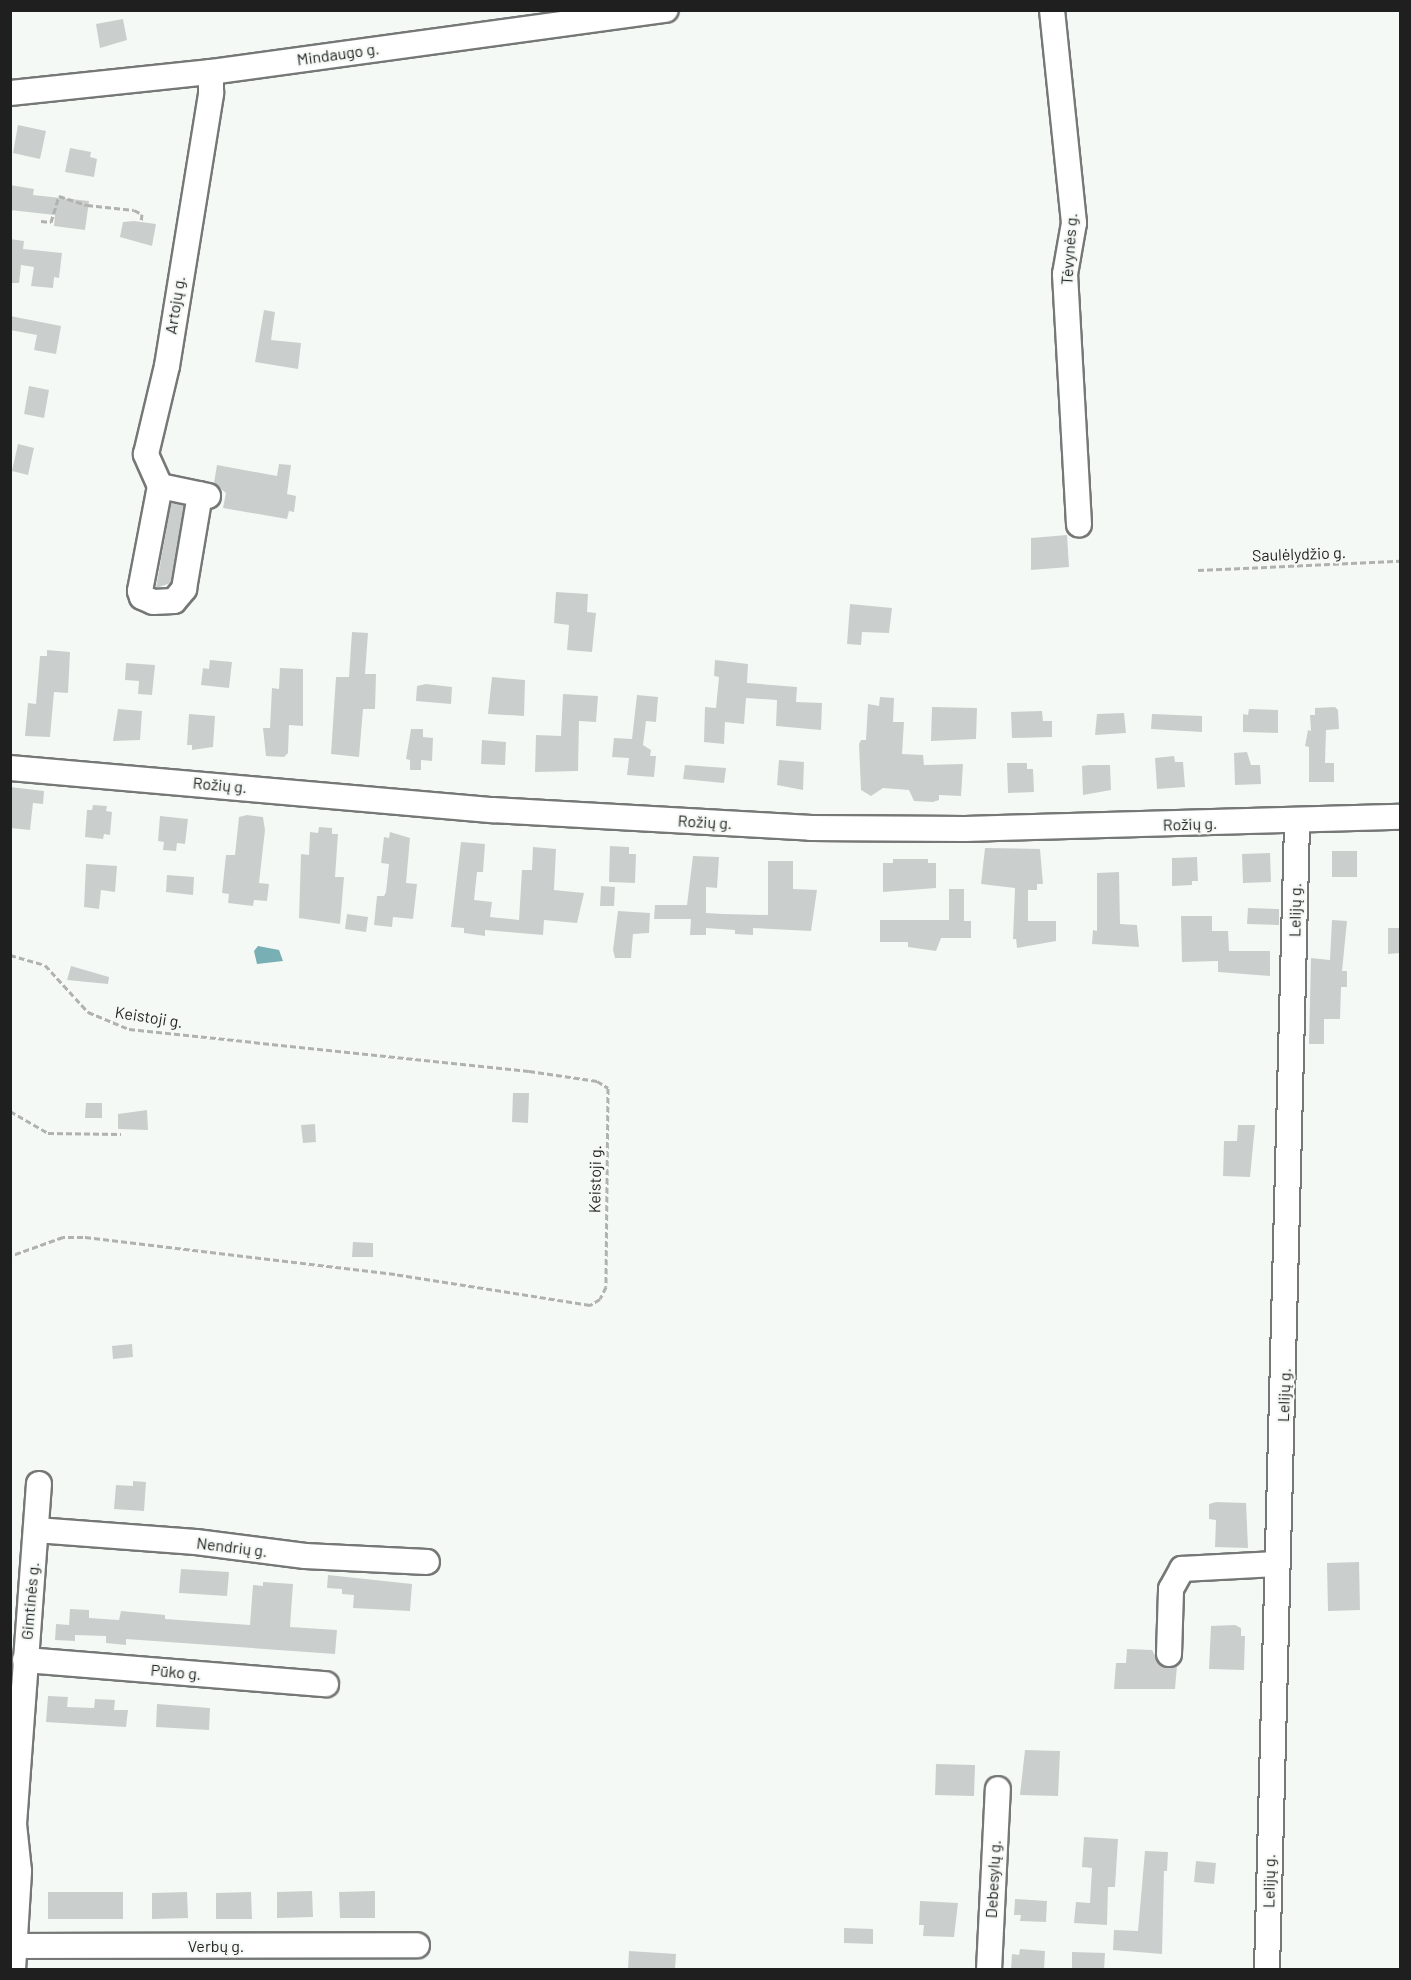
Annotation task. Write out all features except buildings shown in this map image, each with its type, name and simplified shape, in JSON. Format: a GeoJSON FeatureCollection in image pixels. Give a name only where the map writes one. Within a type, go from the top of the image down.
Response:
{"type":"FeatureCollection","features":[{"type":"Feature","properties":{"kind":"street","name":"Mindaugo g."},"geometry":{"type":"LineString","coordinates":[[10,93],[211,72],[554,19],[666,10]]}},
{"type":"Feature","properties":{"kind":"street","name":"Tėvynės g."},"geometry":{"type":"LineString","coordinates":[[1052,10],[1074,223],[1065,274],[1079,525]]}},
{"type":"Feature","properties":{"kind":"street","name":"Artojų g."},"geometry":{"type":"LineString","coordinates":[[160,486],[147,460],[147,446],[167,366],[211,93],[211,72]]}},
{"type":"Feature","properties":{"kind":"street"},"geometry":{"type":"LineString","coordinates":[[160,486],[204,495],[184,589],[174,601],[153,602],[142,597],[140,591],[160,486]]}},
{"type":"Feature","properties":{"kind":"street","name":"Rožių g."},"geometry":{"type":"LineString","coordinates":[[10,768],[492,810],[820,829],[1297,821],[1401,817]]}},
{"type":"Feature","properties":{"kind":"street","name":"Lelijų g."},"geometry":{"type":"LineString","coordinates":[[1267,1970],[1276,1564],[1284,1415],[1297,821]]}},
{"type":"Feature","properties":{"kind":"street","name":"Gimtinės g."},"geometry":{"type":"LineString","coordinates":[[13,1958],[19,1871],[14,1824],[39,1484]]}},
{"type":"Feature","properties":{"kind":"street","name":"Nendrių g."},"geometry":{"type":"LineString","coordinates":[[36,1530],[195,1542],[305,1556],[427,1562]]}},
{"type":"Feature","properties":{"kind":"street"},"geometry":{"type":"LineString","coordinates":[[1169,1654],[1171,1589],[1182,1569],[1276,1564]]}},
{"type":"Feature","properties":{"kind":"street","name":"Pūko g."},"geometry":{"type":"LineString","coordinates":[[25,1660],[326,1684]]}},
{"type":"Feature","properties":{"kind":"street","name":"Debesylų g."},"geometry":{"type":"LineString","coordinates":[[988,1970],[998,1789]]}},
{"type":"Feature","properties":{"kind":"street","name":"Verbų g."},"geometry":{"type":"LineString","coordinates":[[13,1958],[417,1945]]}},
{"type":"Feature","properties":{"kind":"path"},"geometry":{"type":"LineString","coordinates":[[41,221],[51,222],[59,196],[87,205],[135,210],[142,214],[141,222]]}},
{"type":"Feature","properties":{"kind":"path","name":"Saulėlydžio g."},"geometry":{"type":"LineString","coordinates":[[1198,570],[1401,561]]}},
{"type":"Feature","properties":{"kind":"path","name":"Keistoji g."},"geometry":{"type":"LineString","coordinates":[[10,955],[45,965],[88,1012],[129,1029],[529,1071],[597,1081],[608,1089],[606,1287],[600,1299],[590,1305],[395,1274],[92,1238],[63,1237],[10,1256]]}},
{"type":"Feature","properties":{"kind":"path"},"geometry":{"type":"LineString","coordinates":[[10,1112],[48,1133],[121,1134]]}},
{"type":"Feature","properties":{"kind":"water"},"geometry":{"type":"Polygon","coordinates":[[[258,946],[279,950],[283,961],[257,964],[254,951],[258,946]]]}}]}
